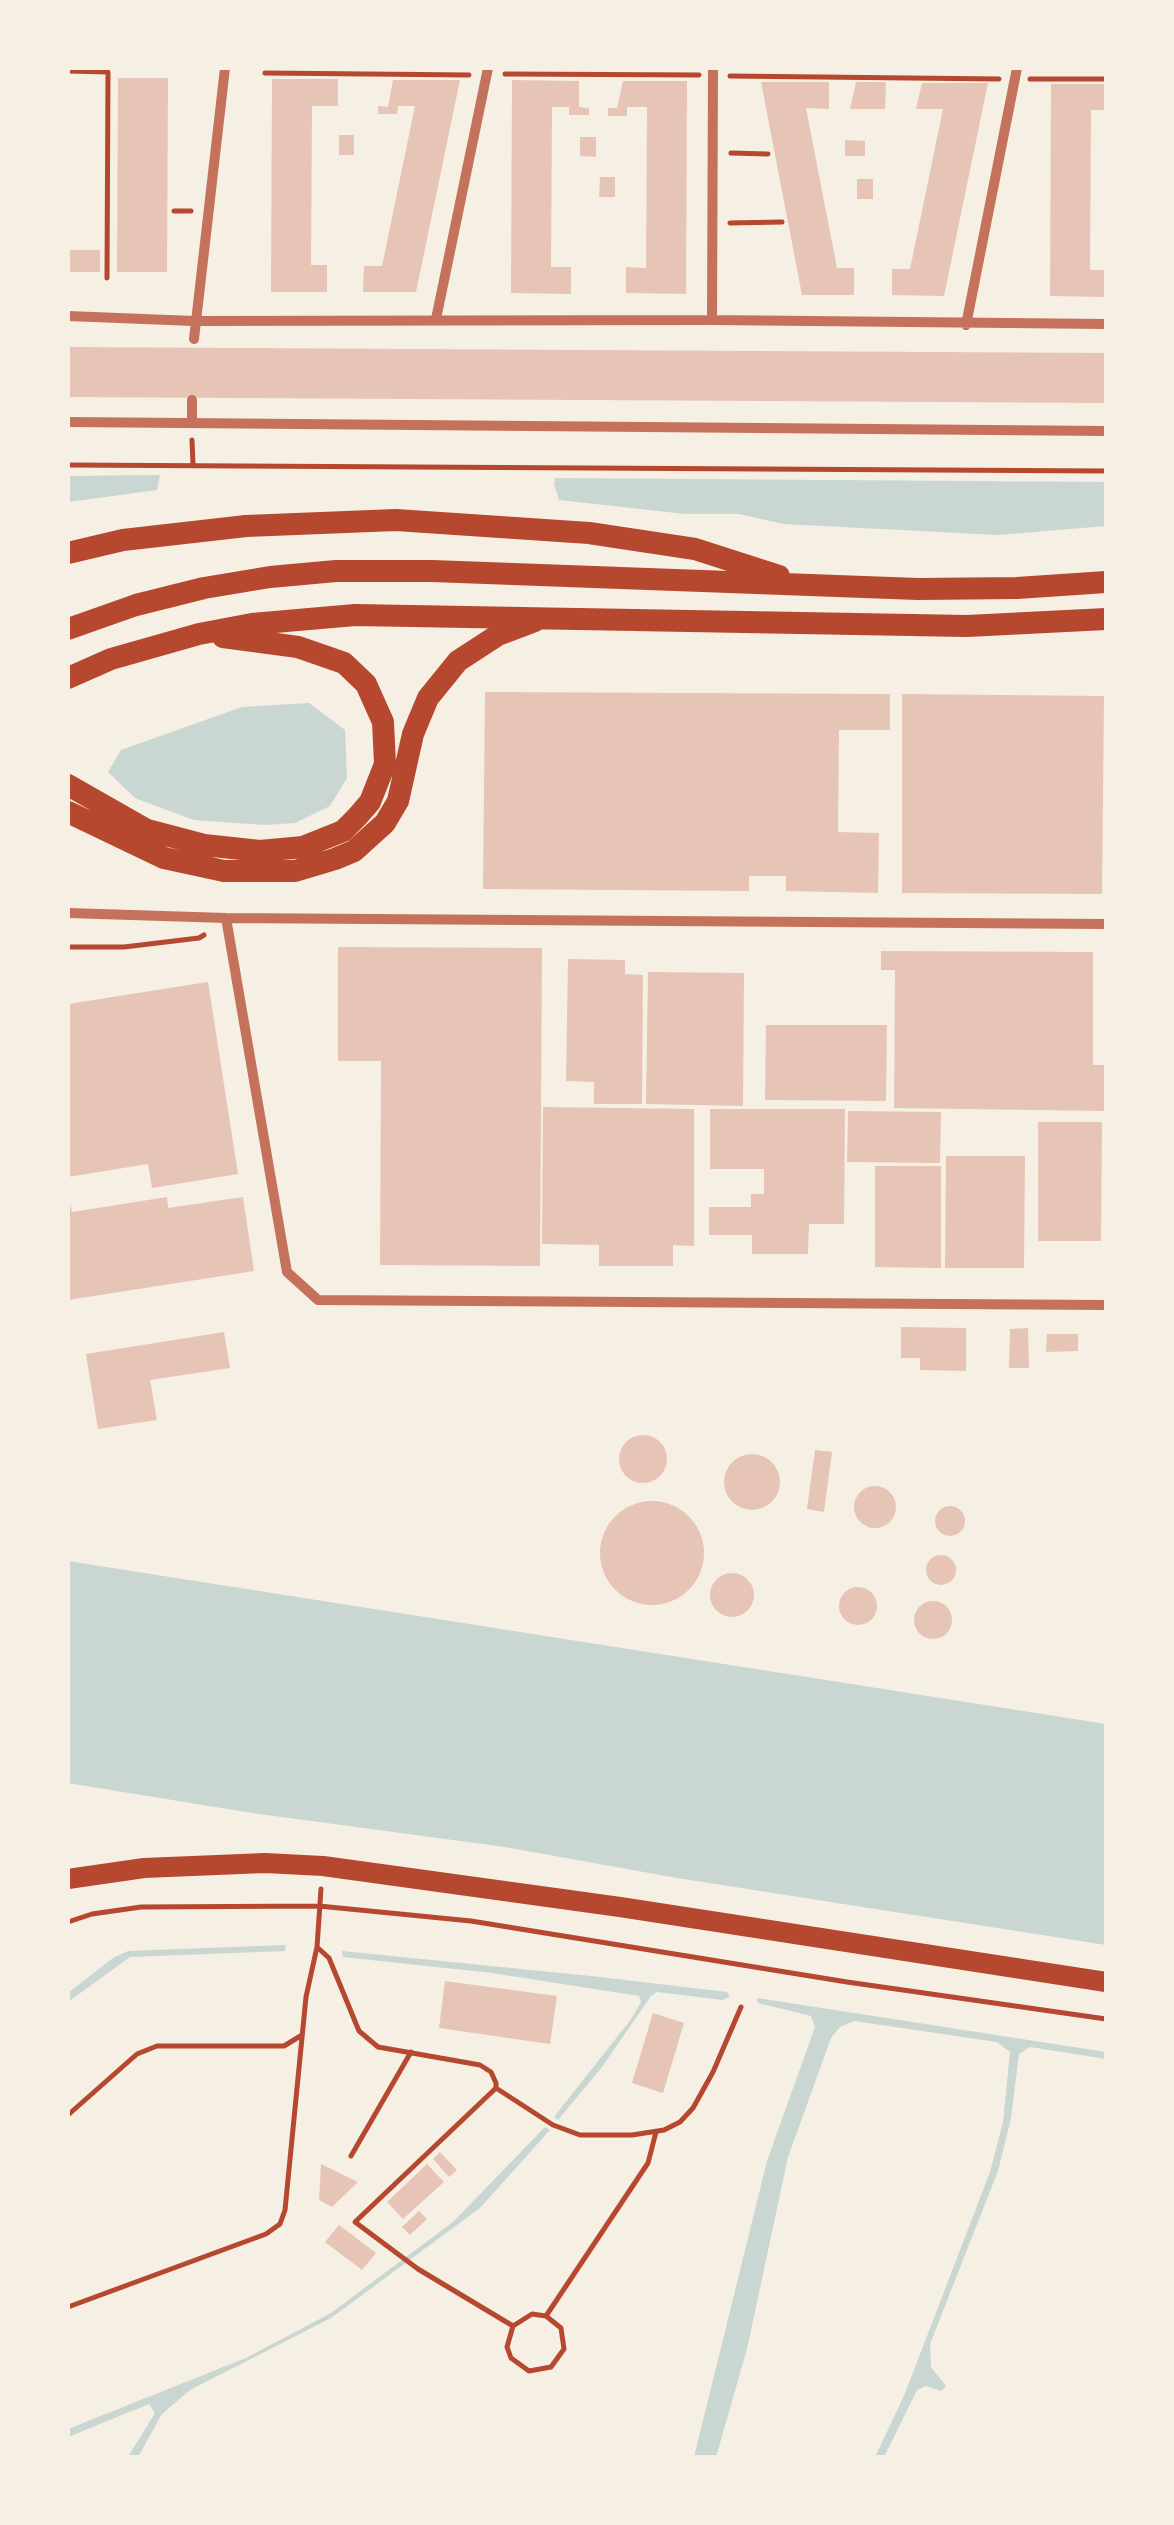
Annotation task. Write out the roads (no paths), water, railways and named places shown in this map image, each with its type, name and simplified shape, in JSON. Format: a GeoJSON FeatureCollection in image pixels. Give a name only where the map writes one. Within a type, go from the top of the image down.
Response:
{"type":"FeatureCollection","features":[{"type":"Feature","properties":{"kind":"highway"},"geometry":{"type":"LineString","coordinates":[[68,553],[123,540],[246,526],[396,520],[589,534],[695,549],[806,585]]}},
{"type":"Feature","properties":{"kind":"highway"},"geometry":{"type":"LineString","coordinates":[[68,628],[204,588],[336,571],[997,588],[1106,582]]}},
{"type":"Feature","properties":{"kind":"highway"},"geometry":{"type":"LineString","coordinates":[[68,678],[112,660],[199,634],[252,624],[355,614],[967,626],[1106,619]]}},
{"type":"Feature","properties":{"kind":"highway"},"geometry":{"type":"LineString","coordinates":[[68,812],[164,858],[224,871],[295,871],[335,859],[362,844],[385,823],[398,800],[414,734],[428,698],[458,661],[498,635],[549,616]]}},
{"type":"Feature","properties":{"kind":"highway"},"geometry":{"type":"LineString","coordinates":[[68,785],[147,830],[204,845],[260,851],[304,847],[343,831],[357,818],[379,784],[386,743],[384,722],[366,684],[344,663],[298,647],[199,634]]}},
{"type":"Feature","properties":{"kind":"main road"},"geometry":{"type":"LineString","coordinates":[[68,1879],[144,1868],[265,1863],[323,1866],[1106,1982]]}},
{"type":"Feature","properties":{"kind":"street"},"geometry":{"type":"LineString","coordinates":[[194,339],[225,68]]}},
{"type":"Feature","properties":{"kind":"street"},"geometry":{"type":"LineString","coordinates":[[436,320],[487,71]]}},
{"type":"Feature","properties":{"kind":"street"},"geometry":{"type":"LineString","coordinates":[[712,320],[713,72]]}},
{"type":"Feature","properties":{"kind":"street"},"geometry":{"type":"LineString","coordinates":[[966,324],[1015,74]]}},
{"type":"Feature","properties":{"kind":"street"},"geometry":{"type":"LineString","coordinates":[[68,316],[194,322],[712,320],[1106,324]]}},
{"type":"Feature","properties":{"kind":"street"},"geometry":{"type":"LineString","coordinates":[[192,400],[192,422]]}},
{"type":"Feature","properties":{"kind":"street"},"geometry":{"type":"LineString","coordinates":[[68,422],[1106,432]]}},
{"type":"Feature","properties":{"kind":"street"},"geometry":{"type":"LineString","coordinates":[[68,914],[1106,924]]}},
{"type":"Feature","properties":{"kind":"street"},"geometry":{"type":"LineString","coordinates":[[226,918],[286,1272],[318,1300],[1106,1305]]}}]}
